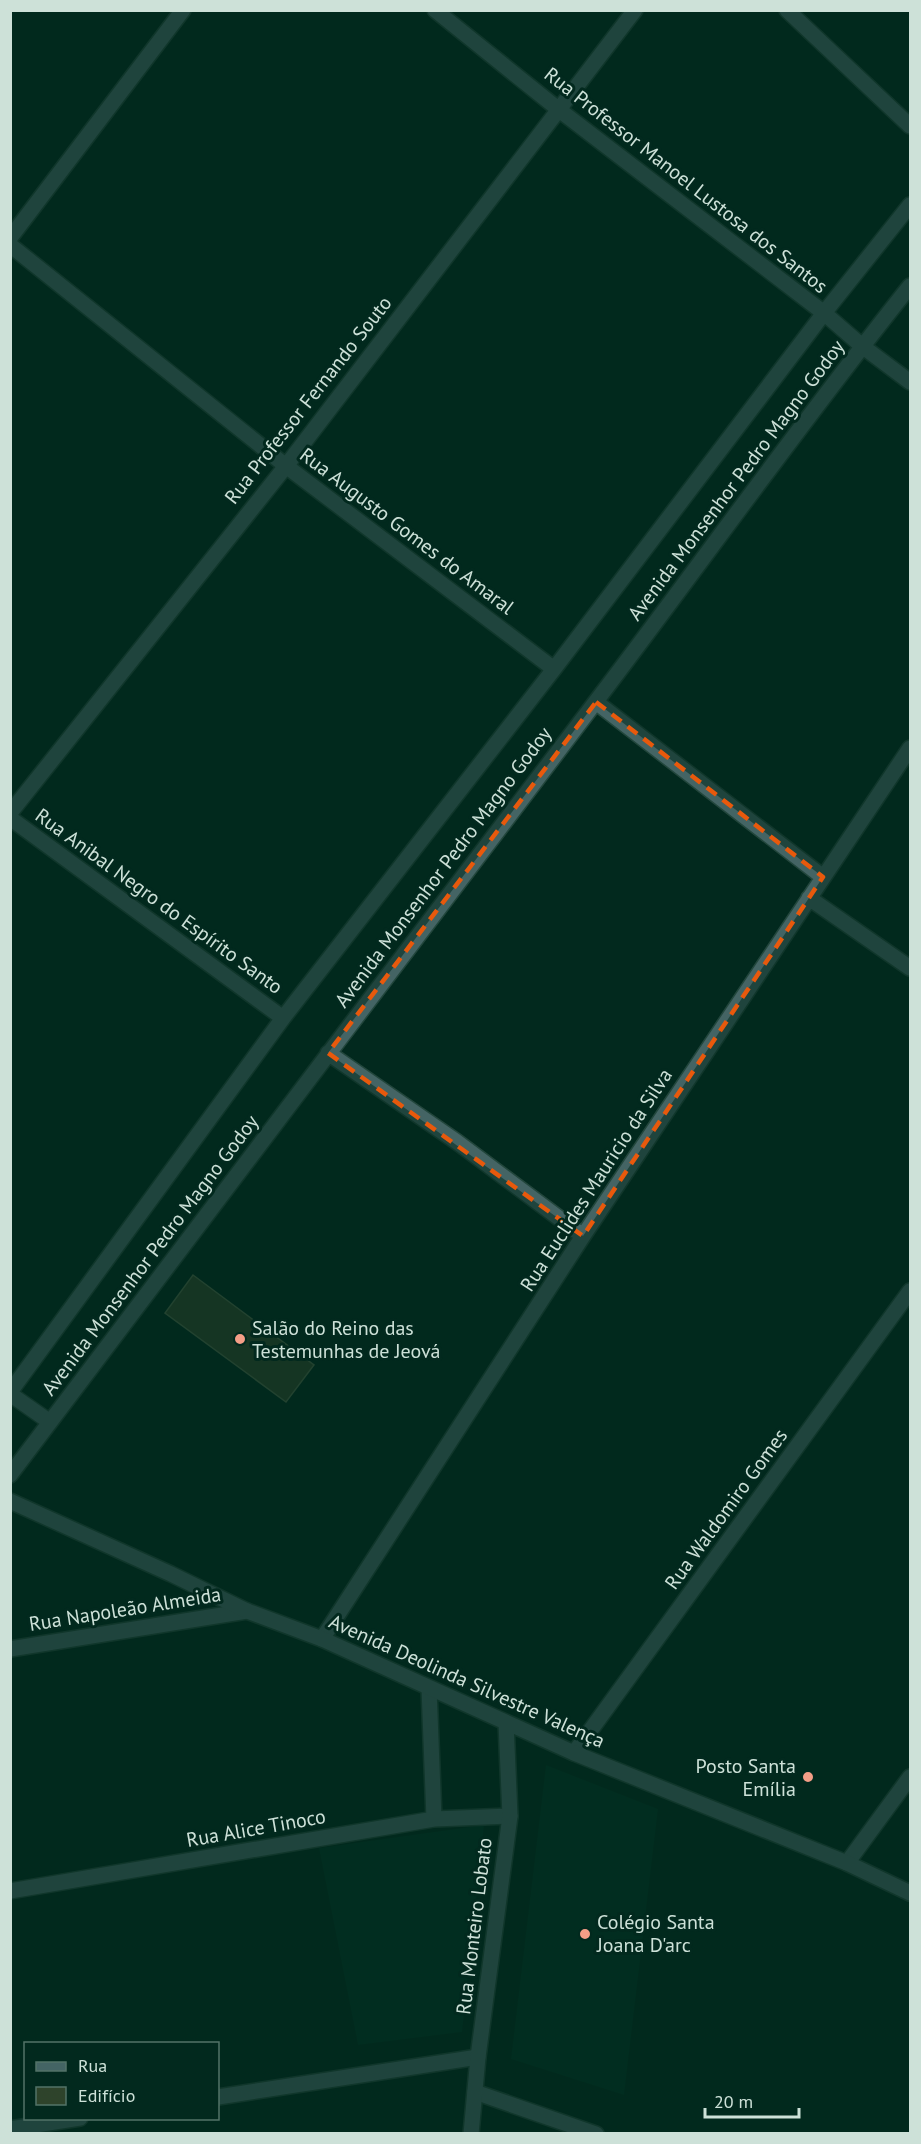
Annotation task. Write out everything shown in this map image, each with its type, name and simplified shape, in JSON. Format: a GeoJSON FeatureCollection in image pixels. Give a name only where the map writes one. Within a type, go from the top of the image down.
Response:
{"type":"FeatureCollection","features":[{"type":"Feature","properties":{"kind":"street"},"geometry":{"type":"LineString","coordinates":[[10,238],[183,10]]}},
{"type":"Feature","properties":{"kind":"street","name":"Rua Professor Manoel Lustosa dos Santos"},"geometry":{"type":"LineString","coordinates":[[435,10],[558,109],[824,313],[862,346],[910,382]]}},
{"type":"Feature","properties":{"kind":"street","name":"Rua Professor Fernando Souto"},"geometry":{"type":"LineString","coordinates":[[10,813],[286,466],[635,10]]}},
{"type":"Feature","properties":{"kind":"street"},"geometry":{"type":"LineString","coordinates":[[787,10],[910,126]]}},
{"type":"Feature","properties":{"kind":"street","name":"Avenida Monsenhor Pedro Magno Godoy"},"geometry":{"type":"LineString","coordinates":[[10,1393],[283,1018],[554,669],[824,313],[910,206]]}},
{"type":"Feature","properties":{"kind":"street","name":"Rua Augusto Gomes do Amaral"},"geometry":{"type":"LineString","coordinates":[[10,245],[286,466],[554,669]]}},
{"type":"Feature","properties":{"kind":"street","name":"Avenida Monsenhor Pedro Magno Godoy"},"geometry":{"type":"LineString","coordinates":[[10,1475],[596,702],[862,346],[910,286]]}},
{"type":"Feature","properties":{"kind":"street"},"geometry":{"type":"LineString","coordinates":[[596,702],[823,878]]}},
{"type":"Feature","properties":{"kind":"street","name":"Rua Euclides Mauricio da Silva"},"geometry":{"type":"LineString","coordinates":[[322,1639],[583,1236],[910,747]]}},
{"type":"Feature","properties":{"kind":"street","name":"Rua Anibal Negro do Espírito Santo"},"geometry":{"type":"LineString","coordinates":[[10,818],[283,1018]]}},
{"type":"Feature","properties":{"kind":"street"},"geometry":{"type":"LineString","coordinates":[[809,898],[910,968]]}},
{"type":"Feature","properties":{"kind":"street"},"geometry":{"type":"LineString","coordinates":[[328,1053],[457,1142],[583,1236]]}},
{"type":"Feature","properties":{"kind":"street","name":"Rua Waldomiro Gomes"},"geometry":{"type":"LineString","coordinates":[[574,1753],[910,1291]]}},
{"type":"Feature","properties":{"kind":"street"},"geometry":{"type":"LineString","coordinates":[[10,1393],[50,1422]]}},
{"type":"Feature","properties":{"kind":"street","name":"Avenida Deolinda Silvestre Valença"},"geometry":{"type":"LineString","coordinates":[[10,1501],[247,1611],[322,1639],[574,1753],[847,1863],[910,1893]]}},
{"type":"Feature","properties":{"kind":"street","name":"Rua Napoleão Almeida"},"geometry":{"type":"LineString","coordinates":[[10,1649],[247,1611]]}},
{"type":"Feature","properties":{"kind":"street"},"geometry":{"type":"LineString","coordinates":[[429,1688],[434,1819]]}},
{"type":"Feature","properties":{"kind":"street","name":"Rua Monteiro Lobato"},"geometry":{"type":"LineString","coordinates":[[471,2133],[478,2057],[510,1816],[507,1723]]}},
{"type":"Feature","properties":{"kind":"street"},"geometry":{"type":"LineString","coordinates":[[847,1863],[910,1777]]}},
{"type":"Feature","properties":{"kind":"street","name":"Rua Alice Tinoco"},"geometry":{"type":"LineString","coordinates":[[10,1891],[434,1819],[510,1816]]}},
{"type":"Feature","properties":{"kind":"street"},"geometry":{"type":"LineString","coordinates":[[219,2097],[478,2057]]}},
{"type":"Feature","properties":{"kind":"street"},"geometry":{"type":"LineString","coordinates":[[475,2092],[596,2133]]}},
{"type":"Feature","properties":{"kind":"street"},"geometry":{"type":"LineString","coordinates":[[10,2129],[67,2120]]}},
{"type":"Feature","properties":{"kind":"highlighted area"},"geometry":{"type":"Polygon","coordinates":[[[596,702],[823,877],[583,1236],[328,1053],[596,702]]]}},
{"type":"Feature","properties":{"kind":"shaded area","name":"Colégio Santa Joana D'arc"},"geometry":{"type":"Polygon","coordinates":[[[546,1765],[658,1809],[624,2095],[511,2059],[546,1765]]]}},
{"type":"Feature","properties":{"kind":"shaded area"},"geometry":{"type":"Polygon","coordinates":[[[484,1825],[462,2032],[358,2045],[319,1848],[484,1825]]]}},
{"type":"Feature","properties":{"kind":"building","name":"Salão do Reino das Testemunhas de Jeová"},"geometry":{"type":"Polygon","coordinates":[[[193,1275],[314,1365],[286,1402],[165,1313],[193,1275]]]}},
{"type":"Feature","properties":{"kind":"place","name":"Salão do Reino das Testemunhas de Jeová"},"geometry":{"type":"Point","coordinates":[240,1339]}},
{"type":"Feature","properties":{"kind":"place","name":"Posto Santa Emília"},"geometry":{"type":"Point","coordinates":[808,1777]}},
{"type":"Feature","properties":{"kind":"place","name":"Colégio Santa Joana D'arc"},"geometry":{"type":"Point","coordinates":[585,1934]}}]}
